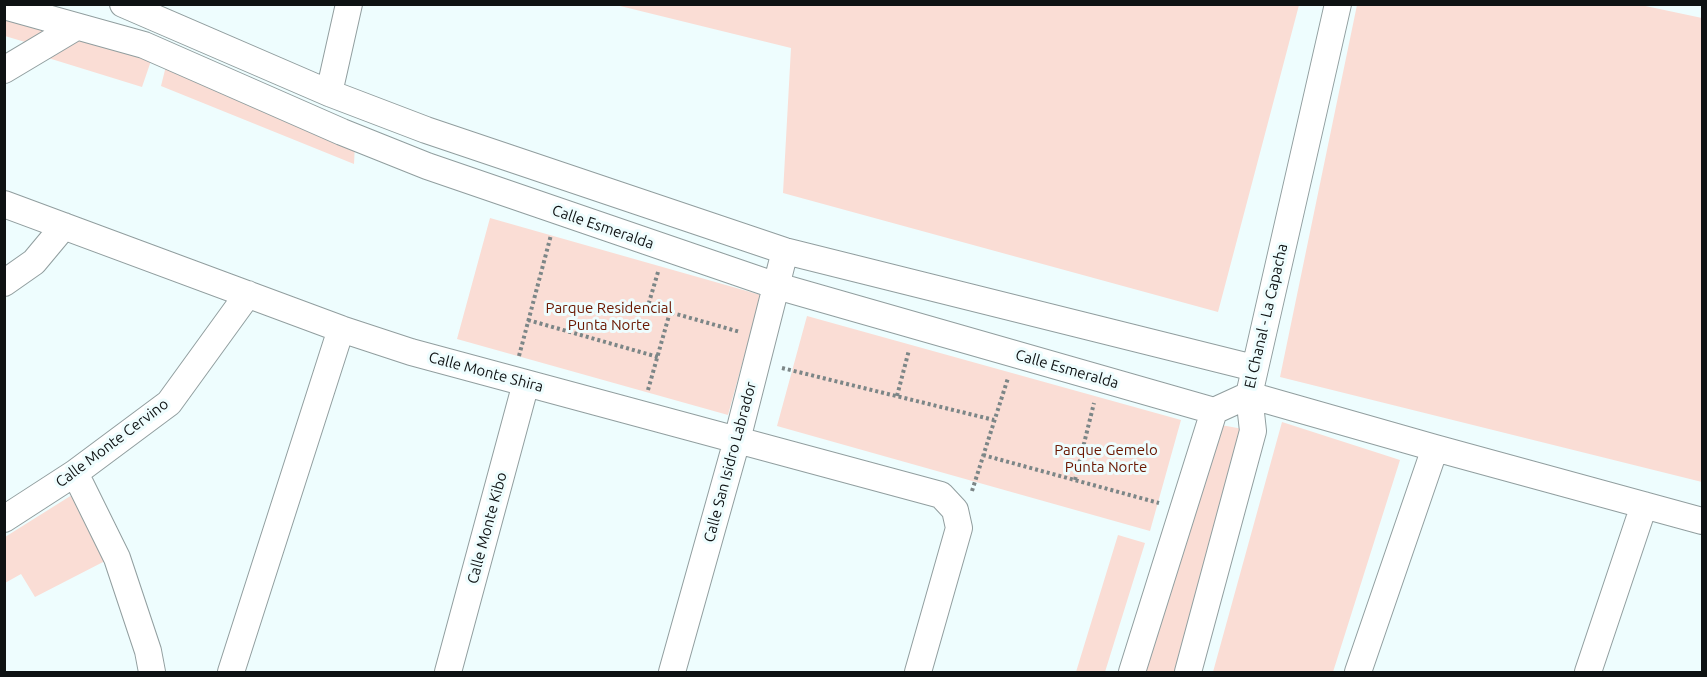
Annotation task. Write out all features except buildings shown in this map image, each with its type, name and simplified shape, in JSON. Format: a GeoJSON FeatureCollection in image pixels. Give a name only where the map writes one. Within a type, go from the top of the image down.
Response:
{"type":"FeatureCollection","features":[{"type":"Feature","properties":{"kind":"street"},"geometry":{"type":"LineString","coordinates":[[107,36],[116,4]]}},
{"type":"Feature","properties":{"kind":"street"},"geometry":{"type":"LineString","coordinates":[[123,4],[152,10],[329,93],[426,130],[785,251],[1254,368]]}},
{"type":"Feature","properties":{"kind":"street"},"geometry":{"type":"LineString","coordinates":[[329,93],[349,4]]}},
{"type":"Feature","properties":{"kind":"street","name":"El Chanal - La Capacha"},"geometry":{"type":"LineString","coordinates":[[1214,411],[1249,395],[1338,4]]}},
{"type":"Feature","properties":{"kind":"street","name":"Calle Esmeralda"},"geometry":{"type":"LineString","coordinates":[[4,6],[144,45],[363,141],[426,166],[777,286],[1214,411]]}},
{"type":"Feature","properties":{"kind":"street"},"geometry":{"type":"LineString","coordinates":[[144,45],[152,10]]}},
{"type":"Feature","properties":{"kind":"street"},"geometry":{"type":"LineString","coordinates":[[4,70],[76,27]]}},
{"type":"Feature","properties":{"kind":"street","name":"Calle Monte Shira"},"geometry":{"type":"LineString","coordinates":[[4,204],[341,329],[411,352],[941,495],[955,510],[959,528]]}},
{"type":"Feature","properties":{"kind":"street"},"geometry":{"type":"LineString","coordinates":[[4,283],[34,262],[64,226]]}},
{"type":"Feature","properties":{"kind":"street","name":"Calle San Isidro Labrador"},"geometry":{"type":"LineString","coordinates":[[672,672],[737,440],[785,251]]}},
{"type":"Feature","properties":{"kind":"street","name":"Calle Monte Cervino"},"geometry":{"type":"LineString","coordinates":[[4,519],[75,473],[169,403],[248,294]]}},
{"type":"Feature","properties":{"kind":"street"},"geometry":{"type":"LineString","coordinates":[[231,672],[341,329]]}},
{"type":"Feature","properties":{"kind":"street","name":"Calle Monte Kibo"},"geometry":{"type":"LineString","coordinates":[[448,672],[519,381]]}},
{"type":"Feature","properties":{"kind":"street"},"geometry":{"type":"LineString","coordinates":[[1188,672],[1252,431],[1249,395],[1702,521]]}},
{"type":"Feature","properties":{"kind":"street"},"geometry":{"type":"LineString","coordinates":[[1132,672],[1214,411]]}},
{"type":"Feature","properties":{"kind":"street"},"geometry":{"type":"LineString","coordinates":[[1358,672],[1435,448]]}},
{"type":"Feature","properties":{"kind":"street"},"geometry":{"type":"LineString","coordinates":[[75,473],[117,558],[148,651],[152,672]]}},
{"type":"Feature","properties":{"kind":"street"},"geometry":{"type":"LineString","coordinates":[[1588,672],[1644,505]]}},
{"type":"Feature","properties":{"kind":"street"},"geometry":{"type":"LineString","coordinates":[[918,672],[959,528]]}},
{"type":"Feature","properties":{"kind":"path"},"geometry":{"type":"LineString","coordinates":[[519,381],[528,320],[557,211]]}},
{"type":"Feature","properties":{"kind":"path"},"geometry":{"type":"LineString","coordinates":[[665,248],[648,306],[670,312],[760,350],[897,396],[994,420]]}},
{"type":"Feature","properties":{"kind":"path"},"geometry":{"type":"LineString","coordinates":[[641,414],[670,312]]}},
{"type":"Feature","properties":{"kind":"path"},"geometry":{"type":"LineString","coordinates":[[528,320],[658,357]]}},
{"type":"Feature","properties":{"kind":"path"},"geometry":{"type":"LineString","coordinates":[[897,396],[916,326]]}},
{"type":"Feature","properties":{"kind":"path"},"geometry":{"type":"LineString","coordinates":[[959,528],[1016,355]]}},
{"type":"Feature","properties":{"kind":"path"},"geometry":{"type":"LineString","coordinates":[[1076,480],[1100,379]]}},
{"type":"Feature","properties":{"kind":"path"},"geometry":{"type":"LineString","coordinates":[[983,455],[1183,509]]}},
{"type":"Feature","properties":{"kind":"green space"},"geometry":{"type":"Polygon","coordinates":[[[1636,4],[1702,18],[1702,482],[1280,377],[1357,5],[1636,4]]]}},
{"type":"Feature","properties":{"kind":"green space"},"geometry":{"type":"Polygon","coordinates":[[[616,5],[1299,5],[1218,312],[783,193],[791,48],[616,5]]]}},
{"type":"Feature","properties":{"kind":"green space"},"geometry":{"type":"Polygon","coordinates":[[[4,13],[59,28],[35,45],[5,36],[4,13]]]}},
{"type":"Feature","properties":{"kind":"green space"},"geometry":{"type":"Polygon","coordinates":[[[78,36],[153,55],[142,87],[45,57],[78,36]]]}},
{"type":"Feature","properties":{"kind":"green space"},"geometry":{"type":"Polygon","coordinates":[[[167,62],[355,144],[354,164],[161,86],[167,62]]]}},
{"type":"Feature","properties":{"kind":"green space","name":"Parque Residencial Punta Norte"},"geometry":{"type":"Polygon","coordinates":[[[490,218],[761,295],[728,415],[457,339],[490,218]]]}},
{"type":"Feature","properties":{"kind":"green space","name":"Parque Gemelo Punta Norte"},"geometry":{"type":"Polygon","coordinates":[[[807,316],[1181,420],[1150,531],[777,426],[807,316]]]}},
{"type":"Feature","properties":{"kind":"green space"},"geometry":{"type":"Polygon","coordinates":[[[1282,422],[1400,460],[1333,672],[1213,672],[1282,422]]]}},
{"type":"Feature","properties":{"kind":"green space"},"geometry":{"type":"Polygon","coordinates":[[[1221,425],[1243,429],[1179,672],[1142,672],[1221,425]]]}},
{"type":"Feature","properties":{"kind":"green space"},"geometry":{"type":"Polygon","coordinates":[[[72,495],[105,561],[35,597],[21,574],[5,583],[5,537],[72,495]]]}},
{"type":"Feature","properties":{"kind":"green space"},"geometry":{"type":"Polygon","coordinates":[[[1118,535],[1145,543],[1105,672],[1076,672],[1118,535]]]}}]}
